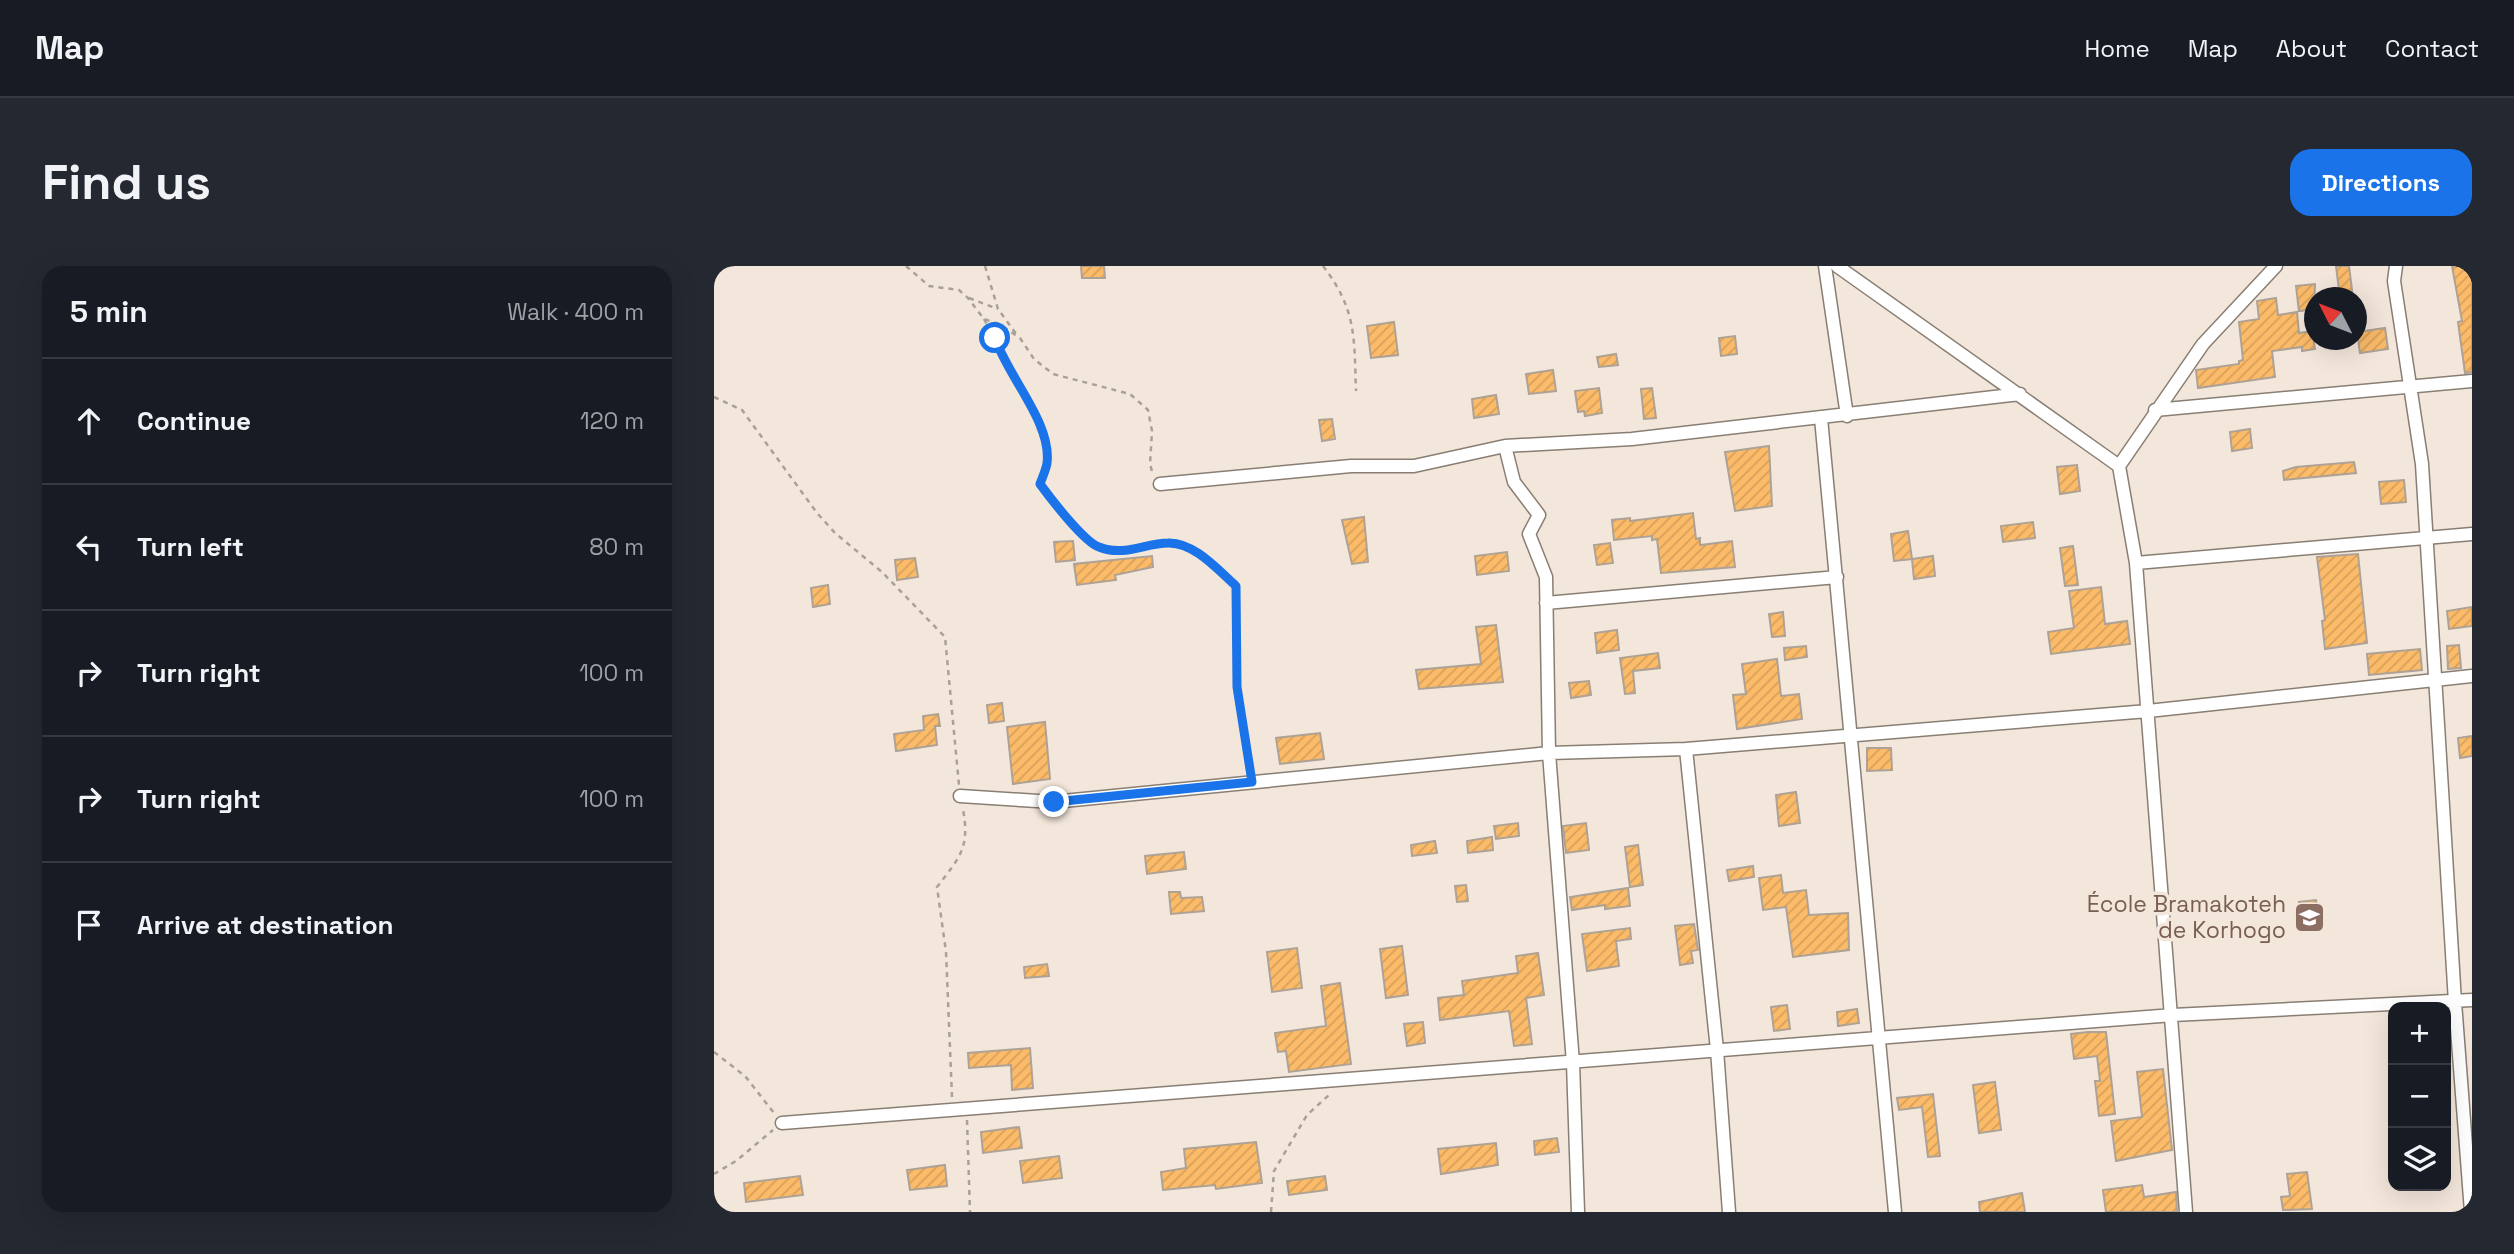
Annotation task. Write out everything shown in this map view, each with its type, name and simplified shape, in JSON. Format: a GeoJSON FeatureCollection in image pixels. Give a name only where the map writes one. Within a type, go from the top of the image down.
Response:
{"type":"FeatureCollection","features":[{"type":"Feature","properties":{"kind":"street"},"geometry":{"type":"LineString","coordinates":[[1825,266],[1847,416]]}},
{"type":"Feature","properties":{"kind":"street"},"geometry":{"type":"LineString","coordinates":[[1837,266],[2119,466]]}},
{"type":"Feature","properties":{"kind":"street"},"geometry":{"type":"LineString","coordinates":[[2186,1212],[2173,1015],[2136,563],[2119,466],[2155,410],[2203,344],[2276,266]]}},
{"type":"Feature","properties":{"kind":"street"},"geometry":{"type":"LineString","coordinates":[[2396,266],[2394,281],[2413,386],[2427,539],[2455,1002],[2472,1212]]}},
{"type":"Feature","properties":{"kind":"street"},"geometry":{"type":"LineString","coordinates":[[2155,410],[2472,381]]}},
{"type":"Feature","properties":{"kind":"street"},"geometry":{"type":"LineString","coordinates":[[1160,484],[1351,466],[1414,466],[1505,446],[1632,439],[2020,394]]}},
{"type":"Feature","properties":{"kind":"street"},"geometry":{"type":"LineString","coordinates":[[1821,418],[1853,736],[1877,1037],[1895,1212]]}},
{"type":"Feature","properties":{"kind":"street"},"geometry":{"type":"LineString","coordinates":[[1505,446],[1514,482],[1539,515],[1529,534],[1546,577],[1549,753],[1573,1063],[1578,1212]]}},
{"type":"Feature","properties":{"kind":"street"},"geometry":{"type":"LineString","coordinates":[[2136,563],[2472,534]]}},
{"type":"Feature","properties":{"kind":"street"},"geometry":{"type":"LineString","coordinates":[[1546,603],[1837,578]]}},
{"type":"Feature","properties":{"kind":"street"},"geometry":{"type":"LineString","coordinates":[[960,796],[1054,802],[1549,753],[1686,750],[2148,711],[2472,676]]}},
{"type":"Feature","properties":{"kind":"street"},"geometry":{"type":"LineString","coordinates":[[1686,750],[1717,1050],[1729,1212]]}},
{"type":"Feature","properties":{"kind":"street"},"geometry":{"type":"LineString","coordinates":[[782,1123],[2173,1015],[2472,1000]]}},
{"type":"Feature","properties":{"kind":"path"},"geometry":{"type":"LineString","coordinates":[[906,266],[929,286],[959,290],[984,319],[1014,382],[1041,425],[1047,463],[1040,484],[1058,508],[1097,547],[1119,551],[1170,542],[1197,552],[1236,586],[1237,687],[1252,782]]}},
{"type":"Feature","properties":{"kind":"path"},"geometry":{"type":"LineString","coordinates":[[985,266],[998,309],[1034,359],[1053,374],[1090,386],[1114,387],[1130,394],[1148,410],[1152,431],[1150,464],[1153,476],[1160,484]]}},
{"type":"Feature","properties":{"kind":"path"},"geometry":{"type":"LineString","coordinates":[[1322,266],[1340,288],[1353,323],[1356,391]]}},
{"type":"Feature","properties":{"kind":"path"},"geometry":{"type":"LineString","coordinates":[[968,298],[998,309]]}},
{"type":"Feature","properties":{"kind":"path"},"geometry":{"type":"LineString","coordinates":[[984,319],[999,324],[1020,338]]}},
{"type":"Feature","properties":{"kind":"path"},"geometry":{"type":"LineString","coordinates":[[714,397],[742,410],[817,513],[835,533],[882,572],[945,637],[960,796],[967,834],[963,853],[937,887],[946,952],[952,1110]]}},
{"type":"Feature","properties":{"kind":"path"},"geometry":{"type":"LineString","coordinates":[[714,1052],[745,1076],[782,1123],[736,1161],[714,1174]]}},
{"type":"Feature","properties":{"kind":"path"},"geometry":{"type":"LineString","coordinates":[[1271,1212],[1274,1171],[1307,1115],[1344,1080]]}},
{"type":"Feature","properties":{"kind":"path"},"geometry":{"type":"LineString","coordinates":[[967,1109],[970,1212]]}},
{"type":"Feature","properties":{"kind":"building"},"geometry":{"type":"Polygon","coordinates":[[[1081,266],[1104,266],[1105,278],[1082,278],[1081,266]]]}},
{"type":"Feature","properties":{"kind":"building"},"geometry":{"type":"Polygon","coordinates":[[[2336,266],[2349,266],[2352,287],[2339,287],[2336,266]]]}},
{"type":"Feature","properties":{"kind":"building"},"geometry":{"type":"Polygon","coordinates":[[[2452,266],[2472,266],[2472,372],[2465,373],[2458,322],[2462,321],[2452,266]]]}},
{"type":"Feature","properties":{"kind":"building"},"geometry":{"type":"Polygon","coordinates":[[[2315,284],[2315,287],[2304,287],[2304,310],[2299,311],[2296,286],[2315,284]]]}},
{"type":"Feature","properties":{"kind":"building"},"geometry":{"type":"Polygon","coordinates":[[[2276,298],[2278,315],[2297,312],[2299,333],[2304,332],[2304,350],[2308,350],[2302,351],[2302,347],[2272,351],[2275,377],[2198,388],[2196,370],[2239,364],[2239,361],[2243,360],[2239,322],[2259,319],[2257,301],[2276,298]]]}},
{"type":"Feature","properties":{"kind":"building"},"geometry":{"type":"Polygon","coordinates":[[[1394,322],[1398,355],[1371,358],[1367,326],[1394,322]]]}},
{"type":"Feature","properties":{"kind":"building"},"geometry":{"type":"Polygon","coordinates":[[[2385,328],[2388,349],[2360,353],[2360,350],[2367,350],[2367,331],[2385,328]]]}},
{"type":"Feature","properties":{"kind":"building"},"geometry":{"type":"Polygon","coordinates":[[[1735,336],[1737,354],[1721,356],[1719,338],[1735,336]]]}},
{"type":"Feature","properties":{"kind":"building"},"geometry":{"type":"Polygon","coordinates":[[[1616,354],[1618,365],[1599,367],[1597,357],[1616,354]]]}},
{"type":"Feature","properties":{"kind":"building"},"geometry":{"type":"Polygon","coordinates":[[[1553,370],[1556,391],[1529,394],[1526,374],[1553,370]]]}},
{"type":"Feature","properties":{"kind":"building"},"geometry":{"type":"Polygon","coordinates":[[[1599,388],[1602,413],[1585,416],[1584,411],[1578,412],[1575,391],[1599,388]]]}},
{"type":"Feature","properties":{"kind":"building"},"geometry":{"type":"Polygon","coordinates":[[[1652,388],[1656,418],[1644,419],[1641,389],[1652,388]]]}},
{"type":"Feature","properties":{"kind":"building"},"geometry":{"type":"Polygon","coordinates":[[[1496,395],[1499,414],[1474,418],[1472,399],[1496,395]]]}},
{"type":"Feature","properties":{"kind":"building"},"geometry":{"type":"Polygon","coordinates":[[[1332,419],[1335,439],[1322,441],[1319,420],[1332,419]]]}},
{"type":"Feature","properties":{"kind":"building"},"geometry":{"type":"Polygon","coordinates":[[[2250,429],[2252,448],[2232,451],[2230,432],[2250,429]]]}},
{"type":"Feature","properties":{"kind":"building"},"geometry":{"type":"Polygon","coordinates":[[[1769,446],[1772,506],[1735,511],[1725,452],[1769,446]]]}},
{"type":"Feature","properties":{"kind":"building"},"geometry":{"type":"Polygon","coordinates":[[[2354,462],[2356,473],[2284,480],[2283,471],[2296,467],[2354,462]]]}},
{"type":"Feature","properties":{"kind":"building"},"geometry":{"type":"Polygon","coordinates":[[[2077,465],[2080,491],[2060,494],[2057,467],[2077,465]]]}},
{"type":"Feature","properties":{"kind":"building"},"geometry":{"type":"Polygon","coordinates":[[[2404,480],[2406,502],[2381,504],[2379,482],[2404,480]]]}},
{"type":"Feature","properties":{"kind":"building"},"geometry":{"type":"Polygon","coordinates":[[[1693,513],[1696,539],[1700,538],[1700,545],[1732,541],[1735,567],[1661,573],[1657,539],[1652,540],[1652,536],[1614,540],[1612,520],[1630,518],[1630,521],[1693,513]]]}},
{"type":"Feature","properties":{"kind":"building"},"geometry":{"type":"Polygon","coordinates":[[[1364,517],[1368,562],[1352,564],[1342,520],[1364,517]]]}},
{"type":"Feature","properties":{"kind":"building"},"geometry":{"type":"Polygon","coordinates":[[[2033,522],[2035,538],[2003,542],[2001,526],[2033,522]]]}},
{"type":"Feature","properties":{"kind":"building"},"geometry":{"type":"Polygon","coordinates":[[[1908,531],[1912,559],[1894,561],[1891,534],[1908,531]]]}},
{"type":"Feature","properties":{"kind":"building"},"geometry":{"type":"Polygon","coordinates":[[[1073,541],[1075,560],[1056,562],[1054,542],[1073,541]]]}},
{"type":"Feature","properties":{"kind":"building"},"geometry":{"type":"Polygon","coordinates":[[[1610,543],[1613,563],[1597,565],[1594,545],[1610,543]]]}},
{"type":"Feature","properties":{"kind":"building"},"geometry":{"type":"Polygon","coordinates":[[[2073,546],[2078,585],[2065,586],[2060,548],[2073,546]]]}},
{"type":"Feature","properties":{"kind":"building"},"geometry":{"type":"Polygon","coordinates":[[[1507,552],[1509,571],[1477,575],[1475,556],[1507,552]]]}},
{"type":"Feature","properties":{"kind":"building"},"geometry":{"type":"Polygon","coordinates":[[[2358,554],[2367,643],[2325,649],[2322,621],[2325,620],[2317,557],[2358,554]]]}},
{"type":"Feature","properties":{"kind":"building"},"geometry":{"type":"Polygon","coordinates":[[[1152,556],[1153,567],[1115,575],[1116,580],[1077,585],[1074,564],[1152,556]]]}},
{"type":"Feature","properties":{"kind":"building"},"geometry":{"type":"Polygon","coordinates":[[[1933,556],[1935,576],[1914,579],[1912,559],[1933,556]]]}},
{"type":"Feature","properties":{"kind":"building"},"geometry":{"type":"Polygon","coordinates":[[[915,558],[918,577],[897,580],[895,560],[915,558]]]}},
{"type":"Feature","properties":{"kind":"building"},"geometry":{"type":"Polygon","coordinates":[[[828,585],[830,604],[813,607],[811,588],[828,585]]]}},
{"type":"Feature","properties":{"kind":"building"},"geometry":{"type":"Polygon","coordinates":[[[2101,587],[2105,624],[2127,621],[2130,644],[2051,654],[2048,632],[2074,628],[2069,591],[2101,587]]]}},
{"type":"Feature","properties":{"kind":"building"},"geometry":{"type":"Polygon","coordinates":[[[2472,607],[2472,626],[2449,629],[2447,611],[2472,607]]]}},
{"type":"Feature","properties":{"kind":"building"},"geometry":{"type":"Polygon","coordinates":[[[1783,612],[1785,636],[1772,637],[1769,614],[1783,612]]]}},
{"type":"Feature","properties":{"kind":"building"},"geometry":{"type":"Polygon","coordinates":[[[1496,625],[1503,682],[1419,689],[1416,670],[1481,664],[1476,627],[1496,625]]]}},
{"type":"Feature","properties":{"kind":"building"},"geometry":{"type":"Polygon","coordinates":[[[1617,630],[1619,650],[1597,653],[1595,633],[1617,630]]]}},
{"type":"Feature","properties":{"kind":"building"},"geometry":{"type":"Polygon","coordinates":[[[2459,645],[2461,668],[2448,669],[2447,646],[2459,645]]]}},
{"type":"Feature","properties":{"kind":"building"},"geometry":{"type":"Polygon","coordinates":[[[1806,646],[1807,657],[1785,660],[1784,648],[1806,646]]]}},
{"type":"Feature","properties":{"kind":"building"},"geometry":{"type":"Polygon","coordinates":[[[2420,649],[2422,670],[2369,675],[2367,654],[2420,649]]]}},
{"type":"Feature","properties":{"kind":"building"},"geometry":{"type":"Polygon","coordinates":[[[1658,653],[1660,668],[1633,671],[1635,693],[1625,694],[1620,658],[1658,653]]]}},
{"type":"Feature","properties":{"kind":"building"},"geometry":{"type":"Polygon","coordinates":[[[1777,659],[1781,696],[1799,694],[1802,719],[1737,729],[1733,695],[1746,694],[1742,664],[1777,659]]]}},
{"type":"Feature","properties":{"kind":"building"},"geometry":{"type":"Polygon","coordinates":[[[1589,681],[1591,695],[1571,698],[1569,683],[1589,681]]]}},
{"type":"Feature","properties":{"kind":"building"},"geometry":{"type":"Polygon","coordinates":[[[1002,703],[1004,721],[989,723],[987,705],[1002,703]]]}},
{"type":"Feature","properties":{"kind":"building"},"geometry":{"type":"Polygon","coordinates":[[[938,714],[940,726],[935,726],[937,745],[896,751],[894,734],[924,730],[923,716],[938,714]]]}},
{"type":"Feature","properties":{"kind":"building"},"geometry":{"type":"Polygon","coordinates":[[[1045,722],[1050,779],[1013,784],[1007,727],[1045,722]]]}},
{"type":"Feature","properties":{"kind":"building"},"geometry":{"type":"Polygon","coordinates":[[[1320,733],[1324,759],[1280,764],[1276,738],[1320,733]]]}},
{"type":"Feature","properties":{"kind":"building"},"geometry":{"type":"Polygon","coordinates":[[[2472,736],[2472,756],[2460,758],[2458,738],[2472,736]]]}},
{"type":"Feature","properties":{"kind":"building"},"geometry":{"type":"Polygon","coordinates":[[[1867,748],[1891,748],[1892,770],[1867,771],[1867,748]]]}},
{"type":"Feature","properties":{"kind":"building"},"geometry":{"type":"Polygon","coordinates":[[[1796,792],[1800,823],[1779,826],[1776,795],[1796,792]]]}},
{"type":"Feature","properties":{"kind":"building"},"geometry":{"type":"Polygon","coordinates":[[[1518,823],[1519,836],[1496,839],[1494,826],[1518,823]]]}},
{"type":"Feature","properties":{"kind":"building"},"geometry":{"type":"Polygon","coordinates":[[[1586,823],[1589,850],[1566,853],[1563,826],[1586,823]]]}},
{"type":"Feature","properties":{"kind":"building"},"geometry":{"type":"Polygon","coordinates":[[[1492,837],[1493,850],[1468,853],[1467,841],[1492,837]]]}},
{"type":"Feature","properties":{"kind":"building"},"geometry":{"type":"Polygon","coordinates":[[[1435,841],[1437,853],[1412,856],[1411,845],[1435,841]]]}},
{"type":"Feature","properties":{"kind":"building"},"geometry":{"type":"Polygon","coordinates":[[[1638,845],[1643,885],[1630,887],[1625,847],[1638,845]]]}},
{"type":"Feature","properties":{"kind":"building"},"geometry":{"type":"Polygon","coordinates":[[[1184,852],[1186,869],[1147,874],[1145,856],[1184,852]]]}},
{"type":"Feature","properties":{"kind":"building"},"geometry":{"type":"Polygon","coordinates":[[[1753,866],[1754,877],[1729,881],[1727,870],[1753,866]]]}},
{"type":"Feature","properties":{"kind":"building"},"geometry":{"type":"Polygon","coordinates":[[[1781,875],[1783,893],[1806,890],[1809,915],[1848,913],[1849,950],[1793,957],[1786,907],[1763,910],[1759,878],[1781,875]]]}},
{"type":"Feature","properties":{"kind":"building"},"geometry":{"type":"Polygon","coordinates":[[[1466,885],[1468,901],[1457,902],[1455,886],[1466,885]]]}},
{"type":"Feature","properties":{"kind":"building"},"geometry":{"type":"Polygon","coordinates":[[[1628,888],[1630,906],[1605,909],[1605,905],[1572,910],[1570,897],[1628,888]]]}},
{"type":"Feature","properties":{"kind":"building"},"geometry":{"type":"Polygon","coordinates":[[[1169,892],[1180,892],[1181,898],[1202,897],[1204,911],[1171,914],[1169,892]]]}},
{"type":"Feature","properties":{"kind":"building"},"geometry":{"type":"Polygon","coordinates":[[[2316,900],[2319,924],[2302,927],[2299,902],[2316,900]]]}},
{"type":"Feature","properties":{"kind":"building"},"geometry":{"type":"Polygon","coordinates":[[[1694,924],[1698,950],[1691,951],[1693,963],[1680,965],[1675,926],[1694,924]]]}},
{"type":"Feature","properties":{"kind":"building"},"geometry":{"type":"Polygon","coordinates":[[[1630,928],[1631,939],[1616,941],[1619,966],[1587,971],[1582,934],[1630,928]]]}},
{"type":"Feature","properties":{"kind":"building"},"geometry":{"type":"Polygon","coordinates":[[[1402,946],[1408,995],[1386,998],[1380,949],[1402,946]]]}},
{"type":"Feature","properties":{"kind":"building"},"geometry":{"type":"Polygon","coordinates":[[[1297,948],[1302,988],[1272,992],[1267,952],[1297,948]]]}},
{"type":"Feature","properties":{"kind":"building"},"geometry":{"type":"Polygon","coordinates":[[[1538,953],[1544,995],[1526,998],[1532,1044],[1514,1046],[1509,1011],[1440,1020],[1438,998],[1464,995],[1462,981],[1518,973],[1516,956],[1538,953]]]}},
{"type":"Feature","properties":{"kind":"building"},"geometry":{"type":"Polygon","coordinates":[[[1047,964],[1049,976],[1025,978],[1024,967],[1047,964]]]}},
{"type":"Feature","properties":{"kind":"building"},"geometry":{"type":"Polygon","coordinates":[[[1340,983],[1351,1064],[1289,1072],[1286,1051],[1278,1052],[1275,1033],[1326,1026],[1321,986],[1340,983]]]}},
{"type":"Feature","properties":{"kind":"building"},"geometry":{"type":"Polygon","coordinates":[[[1787,1005],[1790,1029],[1774,1031],[1771,1007],[1787,1005]]]}},
{"type":"Feature","properties":{"kind":"building"},"geometry":{"type":"Polygon","coordinates":[[[1857,1009],[1859,1023],[1838,1026],[1837,1012],[1857,1009]]]}},
{"type":"Feature","properties":{"kind":"building"},"geometry":{"type":"Polygon","coordinates":[[[1423,1022],[1425,1043],[1407,1046],[1404,1024],[1423,1022]]]}},
{"type":"Feature","properties":{"kind":"building"},"geometry":{"type":"Polygon","coordinates":[[[2106,1032],[2115,1114],[2099,1116],[2095,1081],[2100,1081],[2097,1056],[2074,1059],[2071,1034],[2106,1032]]]}},
{"type":"Feature","properties":{"kind":"building"},"geometry":{"type":"Polygon","coordinates":[[[1030,1048],[1033,1088],[1012,1090],[1011,1065],[969,1068],[968,1053],[1030,1048]]]}},
{"type":"Feature","properties":{"kind":"building"},"geometry":{"type":"Polygon","coordinates":[[[2163,1069],[2172,1150],[2116,1161],[2111,1121],[2142,1117],[2137,1072],[2163,1069]]]}},
{"type":"Feature","properties":{"kind":"building"},"geometry":{"type":"Polygon","coordinates":[[[1995,1082],[2001,1130],[1979,1133],[1973,1085],[1995,1082]]]}},
{"type":"Feature","properties":{"kind":"building"},"geometry":{"type":"Polygon","coordinates":[[[1933,1094],[1940,1156],[1928,1157],[1922,1107],[1899,1110],[1897,1098],[1933,1094]]]}},
{"type":"Feature","properties":{"kind":"building"},"geometry":{"type":"Polygon","coordinates":[[[1019,1127],[1022,1148],[983,1153],[981,1132],[1019,1127]]]}},
{"type":"Feature","properties":{"kind":"building"},"geometry":{"type":"Polygon","coordinates":[[[1557,1138],[1559,1152],[1535,1155],[1534,1141],[1557,1138]]]}},
{"type":"Feature","properties":{"kind":"building"},"geometry":{"type":"Polygon","coordinates":[[[1256,1142],[1262,1183],[1216,1189],[1215,1185],[1163,1190],[1161,1172],[1186,1168],[1184,1149],[1256,1142]]]}},
{"type":"Feature","properties":{"kind":"building"},"geometry":{"type":"Polygon","coordinates":[[[1496,1143],[1498,1165],[1441,1174],[1438,1149],[1496,1143]]]}},
{"type":"Feature","properties":{"kind":"building"},"geometry":{"type":"Polygon","coordinates":[[[1059,1156],[1062,1178],[1023,1183],[1020,1161],[1059,1156]]]}},
{"type":"Feature","properties":{"kind":"building"},"geometry":{"type":"Polygon","coordinates":[[[945,1165],[947,1186],[910,1190],[907,1170],[945,1165]]]}},
{"type":"Feature","properties":{"kind":"building"},"geometry":{"type":"Polygon","coordinates":[[[2307,1172],[2312,1209],[2283,1210],[2281,1197],[2290,1196],[2287,1174],[2307,1172]]]}},
{"type":"Feature","properties":{"kind":"building"},"geometry":{"type":"Polygon","coordinates":[[[800,1176],[803,1195],[746,1202],[744,1183],[800,1176]]]}},
{"type":"Feature","properties":{"kind":"building"},"geometry":{"type":"Polygon","coordinates":[[[1325,1176],[1327,1190],[1289,1195],[1287,1181],[1325,1176]]]}},
{"type":"Feature","properties":{"kind":"building"},"geometry":{"type":"Polygon","coordinates":[[[2142,1185],[2144,1197],[2176,1192],[2177,1212],[2106,1212],[2103,1190],[2142,1185]]]}},
{"type":"Feature","properties":{"kind":"building"},"geometry":{"type":"Polygon","coordinates":[[[2022,1193],[2025,1212],[1980,1212],[1979,1202],[2022,1193]]]}},
{"type":"Feature","properties":{"kind":"place","name":"École Bramakoteh de Korhogo"},"geometry":{"type":"Point","coordinates":[2309,917]}},
{"type":"Feature","properties":{"kind":"route"},"geometry":{"type":"LineString","coordinates":[[995,338],[1014,382],[1041,425],[1047,463],[1040,484],[1058,508],[1097,547],[1119,551],[1170,542],[1197,552],[1236,586],[1237,687],[1252,782],[1054,802]]}}]}
